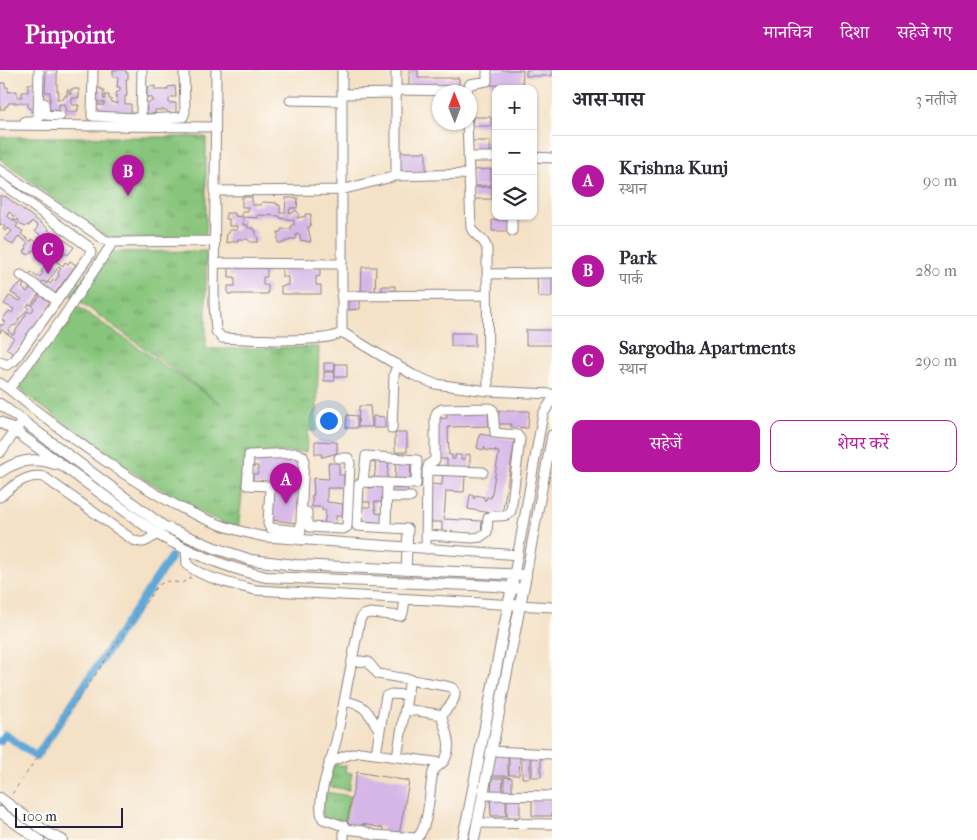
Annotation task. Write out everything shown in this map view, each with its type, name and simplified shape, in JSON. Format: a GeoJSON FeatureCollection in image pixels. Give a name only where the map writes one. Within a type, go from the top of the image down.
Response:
{"type":"FeatureCollection","features":[{"type":"Feature","properties":{"kind":"main road"},"geometry":{"type":"LineString","coordinates":[[0,404],[163,526],[215,548],[251,560],[296,565],[526,575],[474,840]]}},
{"type":"Feature","properties":{"kind":"main road"},"geometry":{"type":"LineString","coordinates":[[12,413],[1,426],[15,431],[157,534],[186,550],[245,572],[266,576],[523,589]]}},
{"type":"Feature","properties":{"kind":"main road"},"geometry":{"type":"LineString","coordinates":[[0,452],[22,420]]}},
{"type":"Feature","properties":{"kind":"main road"},"geometry":{"type":"LineString","coordinates":[[0,472],[11,464],[26,459],[43,460],[63,467]]}},
{"type":"Feature","properties":{"kind":"main road"},"geometry":{"type":"LineString","coordinates":[[462,840],[514,575]]}},
{"type":"Feature","properties":{"kind":"main road"},"geometry":{"type":"LineString","coordinates":[[4,798],[49,834],[62,840]]}},
{"type":"Feature","properties":{"kind":"main road"},"geometry":{"type":"LineString","coordinates":[[0,812],[39,840]]}},
{"type":"Feature","properties":{"kind":"street"},"geometry":{"type":"LineString","coordinates":[[0,120],[33,121],[38,119],[39,70]]}},
{"type":"Feature","properties":{"kind":"street"},"geometry":{"type":"LineString","coordinates":[[44,70],[44,115],[60,116]]}},
{"type":"Feature","properties":{"kind":"street"},"geometry":{"type":"LineString","coordinates":[[88,70],[88,126]]}},
{"type":"Feature","properties":{"kind":"street"},"geometry":{"type":"LineString","coordinates":[[93,70],[92,116],[138,122],[215,127]]}},
{"type":"Feature","properties":{"kind":"street"},"geometry":{"type":"LineString","coordinates":[[138,122],[140,70]]}},
{"type":"Feature","properties":{"kind":"street"},"geometry":{"type":"LineString","coordinates":[[140,70],[141,116],[143,119],[174,119],[183,117],[185,112],[184,70]]}},
{"type":"Feature","properties":{"kind":"street"},"geometry":{"type":"LineString","coordinates":[[216,70],[214,191],[216,331],[222,338],[322,338],[335,336],[342,332]]}},
{"type":"Feature","properties":{"kind":"street"},"geometry":{"type":"LineString","coordinates":[[342,70],[342,332]]}},
{"type":"Feature","properties":{"kind":"street"},"geometry":{"type":"LineString","coordinates":[[396,70],[396,176]]}},
{"type":"Feature","properties":{"kind":"street"},"geometry":{"type":"LineString","coordinates":[[470,85],[487,81],[487,70]]}},
{"type":"Feature","properties":{"kind":"street"},"geometry":{"type":"LineString","coordinates":[[290,100],[342,98],[396,92],[432,92]]}},
{"type":"Feature","properties":{"kind":"street"},"geometry":{"type":"LineString","coordinates":[[0,125],[88,126],[138,122]]}},
{"type":"Feature","properties":{"kind":"street"},"geometry":{"type":"LineString","coordinates":[[467,130],[471,228],[486,243],[488,391]]}},
{"type":"Feature","properties":{"kind":"street"},"geometry":{"type":"LineString","coordinates":[[468,157],[492,157]]}},
{"type":"Feature","properties":{"kind":"street"},"geometry":{"type":"LineString","coordinates":[[537,157],[552,158]]}},
{"type":"Feature","properties":{"kind":"street"},"geometry":{"type":"LineString","coordinates":[[0,170],[105,240],[113,242],[214,241]]}},
{"type":"Feature","properties":{"kind":"street"},"geometry":{"type":"LineString","coordinates":[[214,191],[341,190],[396,176],[468,174]]}},
{"type":"Feature","properties":{"kind":"street"},"geometry":{"type":"LineString","coordinates":[[0,182],[91,249],[89,257],[14,361],[7,365],[0,362]]}},
{"type":"Feature","properties":{"kind":"street"},"geometry":{"type":"LineString","coordinates":[[512,220],[512,231]]}},
{"type":"Feature","properties":{"kind":"street"},"geometry":{"type":"LineString","coordinates":[[9,389],[62,319],[113,242]]}},
{"type":"Feature","properties":{"kind":"street"},"geometry":{"type":"LineString","coordinates":[[214,263],[341,264]]}},
{"type":"Feature","properties":{"kind":"street"},"geometry":{"type":"LineString","coordinates":[[487,274],[552,273]]}},
{"type":"Feature","properties":{"kind":"street"},"geometry":{"type":"LineString","coordinates":[[21,275],[58,301]]}},
{"type":"Feature","properties":{"kind":"street"},"geometry":{"type":"LineString","coordinates":[[341,296],[487,296]]}},
{"type":"Feature","properties":{"kind":"street"},"geometry":{"type":"LineString","coordinates":[[342,332],[413,375],[435,384],[488,391],[552,394]]}},
{"type":"Feature","properties":{"kind":"street"},"geometry":{"type":"LineString","coordinates":[[392,429],[394,375],[397,364]]}},
{"type":"Feature","properties":{"kind":"street"},"geometry":{"type":"LineString","coordinates":[[0,383],[61,431],[171,504],[212,523],[240,532],[266,537],[303,537],[426,549],[518,555]]}},
{"type":"Feature","properties":{"kind":"street"},"geometry":{"type":"LineString","coordinates":[[514,575],[543,414],[552,400]]}},
{"type":"Feature","properties":{"kind":"street"},"geometry":{"type":"LineString","coordinates":[[426,549],[427,470],[429,464],[435,460],[435,418],[437,412],[442,409],[490,408],[493,410],[493,430],[495,433],[517,435],[519,437],[511,511],[503,517],[492,516],[488,518],[487,532],[484,536],[472,538],[427,535]]}},
{"type":"Feature","properties":{"kind":"street"},"geometry":{"type":"LineString","coordinates":[[526,575],[552,435]]}},
{"type":"Feature","properties":{"kind":"street"},"geometry":{"type":"LineString","coordinates":[[297,453],[303,456],[303,537],[270,528],[268,524],[270,488],[268,486],[247,485],[249,455],[297,453]]}},
{"type":"Feature","properties":{"kind":"street"},"geometry":{"type":"LineString","coordinates":[[363,482],[366,456],[417,459],[416,484],[363,482],[359,484],[356,525],[360,527],[407,528],[406,570]]}},
{"type":"Feature","properties":{"kind":"street"},"geometry":{"type":"LineString","coordinates":[[310,527],[344,529],[347,526],[350,463],[348,458],[339,458]]}},
{"type":"Feature","properties":{"kind":"street"},"geometry":{"type":"LineString","coordinates":[[427,470],[483,472]]}},
{"type":"Feature","properties":{"kind":"street"},"geometry":{"type":"LineString","coordinates":[[309,476],[307,521],[310,527]]}},
{"type":"Feature","properties":{"kind":"street"},"geometry":{"type":"LineString","coordinates":[[0,496],[26,478],[44,477],[133,540],[140,543],[147,542],[157,534]]}},
{"type":"Feature","properties":{"kind":"street"},"geometry":{"type":"LineString","coordinates":[[515,480],[531,482]]}},
{"type":"Feature","properties":{"kind":"street"},"geometry":{"type":"LineString","coordinates":[[386,527],[387,482]]}},
{"type":"Feature","properties":{"kind":"street"},"geometry":{"type":"LineString","coordinates":[[387,497],[411,497]]}},
{"type":"Feature","properties":{"kind":"street"},"geometry":{"type":"LineString","coordinates":[[303,537],[310,527]]}},
{"type":"Feature","properties":{"kind":"street"},"geometry":{"type":"LineString","coordinates":[[186,550],[186,561],[190,567],[224,582],[256,590],[552,607]]}},
{"type":"Feature","properties":{"kind":"street"},"geometry":{"type":"LineString","coordinates":[[344,840],[345,829],[343,825],[323,819],[321,814],[329,762],[335,746],[361,617],[370,613],[401,616],[403,614],[405,598]]}},
{"type":"Feature","properties":{"kind":"street"},"geometry":{"type":"LineString","coordinates":[[345,829],[363,831],[374,835],[416,839],[421,835],[426,820],[432,772],[442,763],[447,755],[448,732],[442,720],[443,715],[454,702],[456,694],[454,690],[446,686],[378,674],[368,662],[352,660]]}},
{"type":"Feature","properties":{"kind":"street"},"geometry":{"type":"LineString","coordinates":[[397,757],[410,679]]}},
{"type":"Feature","properties":{"kind":"street"},"geometry":{"type":"LineString","coordinates":[[376,754],[386,696],[391,694],[407,695]]}},
{"type":"Feature","properties":{"kind":"street"},"geometry":{"type":"LineString","coordinates":[[344,701],[364,707],[380,730]]}},
{"type":"Feature","properties":{"kind":"street"},"geometry":{"type":"LineString","coordinates":[[405,709],[443,715]]}},
{"type":"Feature","properties":{"kind":"street"},"geometry":{"type":"LineString","coordinates":[[491,751],[552,754]]}},
{"type":"Feature","properties":{"kind":"street"},"geometry":{"type":"LineString","coordinates":[[329,762],[354,753],[442,763]]}},
{"type":"Feature","properties":{"kind":"street"},"geometry":{"type":"LineString","coordinates":[[483,795],[552,796]]}},
{"type":"Feature","properties":{"kind":"street"},"geometry":{"type":"LineString","coordinates":[[478,823],[552,824]]}},
{"type":"Feature","properties":{"kind":"path"},"geometry":{"type":"LineString","coordinates":[[4,798],[157,586],[166,581],[182,583],[194,575]]}},
{"type":"Feature","properties":{"kind":"green space"},"geometry":{"type":"Polygon","coordinates":[[[0,137],[206,137],[206,234],[202,238],[111,238],[101,234],[0,159],[0,137]]]}},
{"type":"Feature","properties":{"kind":"green space"},"geometry":{"type":"Polygon","coordinates":[[[206,251],[206,349],[319,347],[316,431],[308,431],[306,452],[247,452],[238,530],[210,517],[122,466],[18,389],[77,306],[221,404],[71,295],[103,252],[206,251]]]}},
{"type":"Feature","properties":{"kind":"green space"},"geometry":{"type":"Polygon","coordinates":[[[334,764],[346,766],[345,772],[352,773],[349,790],[327,786],[334,764]]]}},
{"type":"Feature","properties":{"kind":"green space"},"geometry":{"type":"Polygon","coordinates":[[[326,792],[350,796],[345,823],[324,818],[322,813],[326,792]]]}},
{"type":"Feature","properties":{"kind":"building"},"geometry":{"type":"Polygon","coordinates":[[[46,70],[57,70],[57,91],[59,91],[57,99],[64,99],[64,96],[67,96],[67,90],[71,94],[71,89],[79,89],[79,98],[72,98],[72,105],[79,105],[77,112],[66,112],[64,104],[59,104],[59,111],[46,109],[46,102],[50,102],[50,92],[45,92],[46,70]]]}},
{"type":"Feature","properties":{"kind":"building"},"geometry":{"type":"Polygon","coordinates":[[[113,70],[126,70],[126,73],[128,73],[125,104],[131,104],[131,115],[96,113],[94,105],[104,105],[104,102],[94,102],[95,88],[104,90],[103,99],[105,99],[105,95],[109,95],[111,102],[118,104],[116,93],[120,91],[120,87],[117,87],[118,77],[113,77],[113,70]]]}},
{"type":"Feature","properties":{"kind":"building"},"geometry":{"type":"Polygon","coordinates":[[[409,70],[418,70],[418,78],[459,78],[459,85],[432,85],[432,88],[409,88],[409,70]]]}},
{"type":"Feature","properties":{"kind":"building"},"geometry":{"type":"Polygon","coordinates":[[[490,70],[523,70],[522,85],[490,85],[490,70]]]}},
{"type":"Feature","properties":{"kind":"building"},"geometry":{"type":"Polygon","coordinates":[[[526,70],[552,70],[552,76],[526,76],[526,70]]]}},
{"type":"Feature","properties":{"kind":"building"},"geometry":{"type":"Polygon","coordinates":[[[0,83],[5,83],[5,87],[8,87],[8,92],[17,91],[17,97],[22,97],[22,92],[28,92],[28,84],[35,84],[35,112],[31,112],[31,108],[28,108],[28,103],[8,103],[5,109],[0,109],[0,83]]]}},
{"type":"Feature","properties":{"kind":"building"},"geometry":{"type":"Polygon","coordinates":[[[155,86],[155,90],[167,90],[168,87],[175,86],[176,97],[171,97],[169,103],[176,103],[176,113],[169,113],[166,110],[155,110],[155,114],[147,114],[146,103],[154,101],[152,98],[147,97],[147,87],[155,86]]]}},
{"type":"Feature","properties":{"kind":"building"},"geometry":{"type":"Polygon","coordinates":[[[477,117],[491,117],[491,126],[477,126],[477,117]]]}},
{"type":"Feature","properties":{"kind":"building"},"geometry":{"type":"Polygon","coordinates":[[[472,141],[490,141],[490,153],[472,153],[472,141]]]}},
{"type":"Feature","properties":{"kind":"building"},"geometry":{"type":"Polygon","coordinates":[[[399,152],[426,152],[426,172],[399,172],[399,152]]]}},
{"type":"Feature","properties":{"kind":"building"},"geometry":{"type":"Polygon","coordinates":[[[491,169],[491,186],[473,186],[473,170],[491,169]]]}},
{"type":"Feature","properties":{"kind":"building"},"geometry":{"type":"Polygon","coordinates":[[[473,187],[492,187],[492,199],[473,199],[473,187]]]}},
{"type":"Feature","properties":{"kind":"building"},"geometry":{"type":"Polygon","coordinates":[[[0,195],[5,196],[48,230],[54,232],[74,247],[68,255],[65,253],[63,256],[57,252],[58,248],[56,251],[53,249],[55,246],[48,240],[46,243],[38,237],[40,234],[35,231],[38,226],[32,221],[29,226],[25,227],[18,222],[18,219],[16,221],[13,219],[15,217],[9,212],[7,216],[18,224],[16,227],[23,231],[21,234],[31,242],[32,239],[38,243],[40,241],[57,254],[53,259],[63,266],[65,262],[68,264],[70,261],[76,265],[14,354],[6,349],[14,338],[2,330],[0,333],[0,324],[2,326],[5,322],[2,320],[9,311],[12,313],[14,309],[4,304],[9,296],[20,301],[22,299],[11,293],[17,285],[19,286],[21,283],[24,285],[22,288],[27,292],[31,287],[28,277],[31,272],[37,277],[41,276],[43,273],[41,272],[47,263],[49,265],[52,260],[47,257],[44,262],[42,261],[46,256],[42,253],[39,257],[37,255],[39,251],[35,248],[29,255],[24,252],[28,243],[19,236],[13,245],[5,239],[12,231],[8,228],[5,231],[3,229],[5,227],[1,224],[0,226],[0,195]],[[59,266],[47,283],[43,281],[40,286],[41,291],[31,305],[27,306],[29,308],[15,326],[13,325],[8,331],[13,335],[28,311],[31,313],[34,308],[32,306],[47,288],[45,286],[48,282],[50,284],[59,276],[58,273],[61,268],[59,266]]]}},
{"type":"Feature","properties":{"kind":"building"},"geometry":{"type":"Polygon","coordinates":[[[242,197],[252,197],[252,205],[261,205],[263,202],[277,203],[277,205],[280,205],[280,213],[285,213],[286,198],[298,198],[297,208],[290,208],[289,213],[293,213],[296,210],[299,214],[297,218],[306,216],[305,214],[311,214],[310,227],[308,227],[311,242],[300,240],[300,234],[296,234],[296,239],[290,239],[290,241],[285,241],[285,243],[278,243],[278,232],[281,232],[281,229],[291,229],[291,225],[294,225],[294,220],[280,218],[280,216],[258,215],[258,218],[243,217],[243,225],[248,225],[248,228],[256,230],[258,242],[237,239],[238,241],[226,243],[227,233],[229,233],[229,230],[237,230],[237,226],[229,226],[229,219],[226,219],[226,213],[235,213],[235,216],[242,217],[242,212],[248,212],[248,207],[242,207],[242,197]]]}},
{"type":"Feature","properties":{"kind":"building"},"geometry":{"type":"Polygon","coordinates":[[[492,220],[511,220],[511,231],[492,231],[492,220]]]}},
{"type":"Feature","properties":{"kind":"building"},"geometry":{"type":"Polygon","coordinates":[[[362,267],[376,267],[375,295],[361,295],[362,267]]]}},
{"type":"Feature","properties":{"kind":"building"},"geometry":{"type":"Polygon","coordinates":[[[229,268],[267,268],[267,277],[263,277],[263,285],[268,285],[268,294],[228,294],[228,286],[235,286],[235,277],[229,277],[229,268]]]}},
{"type":"Feature","properties":{"kind":"building"},"geometry":{"type":"Polygon","coordinates":[[[282,268],[320,268],[320,276],[316,277],[316,285],[321,285],[321,294],[281,294],[281,286],[288,285],[288,277],[282,277],[282,268]]]}},
{"type":"Feature","properties":{"kind":"building"},"geometry":{"type":"Polygon","coordinates":[[[552,275],[552,297],[538,297],[537,276],[552,275]]]}},
{"type":"Feature","properties":{"kind":"building"},"geometry":{"type":"Polygon","coordinates":[[[382,286],[395,286],[395,295],[382,295],[382,286]]]}},
{"type":"Feature","properties":{"kind":"building"},"geometry":{"type":"Polygon","coordinates":[[[349,299],[360,299],[360,309],[349,310],[349,299]]]}},
{"type":"Feature","properties":{"kind":"building"},"geometry":{"type":"Polygon","coordinates":[[[526,330],[552,330],[552,345],[526,345],[526,330]]]}},
{"type":"Feature","properties":{"kind":"building"},"geometry":{"type":"Polygon","coordinates":[[[451,333],[475,333],[475,346],[451,346],[451,333]]]}},
{"type":"Feature","properties":{"kind":"building"},"geometry":{"type":"Polygon","coordinates":[[[324,363],[335,363],[335,371],[324,371],[324,363]]]}},
{"type":"Feature","properties":{"kind":"building"},"geometry":{"type":"Polygon","coordinates":[[[335,364],[347,364],[347,377],[335,377],[335,364]]]}},
{"type":"Feature","properties":{"kind":"building"},"geometry":{"type":"Polygon","coordinates":[[[324,372],[334,372],[335,381],[324,381],[324,372]]]}},
{"type":"Feature","properties":{"kind":"building"},"geometry":{"type":"Polygon","coordinates":[[[359,406],[370,406],[372,427],[358,427],[359,406]]]}},
{"type":"Feature","properties":{"kind":"building"},"geometry":{"type":"Polygon","coordinates":[[[499,411],[529,411],[528,428],[511,427],[511,424],[498,424],[499,411]]]}},
{"type":"Feature","properties":{"kind":"building"},"geometry":{"type":"Polygon","coordinates":[[[488,412],[489,426],[448,427],[449,455],[452,455],[452,459],[455,459],[455,455],[461,455],[461,459],[465,459],[465,455],[470,454],[470,467],[447,467],[447,459],[438,459],[437,419],[447,418],[447,413],[488,412]]]}},
{"type":"Feature","properties":{"kind":"building"},"geometry":{"type":"Polygon","coordinates":[[[347,415],[357,416],[357,428],[346,428],[347,415]]]}},
{"type":"Feature","properties":{"kind":"building"},"geometry":{"type":"Polygon","coordinates":[[[373,416],[385,417],[385,428],[373,428],[373,416]]]}},
{"type":"Feature","properties":{"kind":"building"},"geometry":{"type":"Polygon","coordinates":[[[395,433],[407,433],[407,452],[395,452],[395,433]]]}},
{"type":"Feature","properties":{"kind":"building"},"geometry":{"type":"Polygon","coordinates":[[[480,434],[515,440],[502,515],[468,509],[470,495],[474,495],[473,498],[476,495],[484,497],[484,500],[487,497],[491,498],[499,452],[495,452],[496,449],[494,451],[485,450],[485,447],[483,450],[477,448],[480,434]]]}},
{"type":"Feature","properties":{"kind":"building"},"geometry":{"type":"Polygon","coordinates":[[[315,441],[337,442],[337,453],[323,457],[321,457],[322,454],[315,454],[315,441]]]}},
{"type":"Feature","properties":{"kind":"building"},"geometry":{"type":"Polygon","coordinates":[[[253,456],[300,457],[297,523],[272,520],[275,486],[253,485],[253,474],[258,474],[258,466],[253,466],[253,456]],[[277,473],[277,482],[284,482],[284,487],[292,488],[293,480],[290,480],[290,477],[284,477],[284,473],[277,473]]]}},
{"type":"Feature","properties":{"kind":"building"},"geometry":{"type":"Polygon","coordinates":[[[375,458],[389,459],[387,480],[374,479],[375,458]]]}},
{"type":"Feature","properties":{"kind":"building"},"geometry":{"type":"Polygon","coordinates":[[[396,460],[411,460],[410,481],[395,481],[396,460]]]}},
{"type":"Feature","properties":{"kind":"building"},"geometry":{"type":"Polygon","coordinates":[[[328,463],[339,463],[339,475],[344,475],[344,488],[327,488],[327,502],[343,504],[342,516],[336,516],[336,526],[324,526],[326,510],[322,510],[322,507],[312,507],[312,495],[314,495],[313,478],[329,479],[328,463]]]}},
{"type":"Feature","properties":{"kind":"building"},"geometry":{"type":"Polygon","coordinates":[[[443,475],[465,476],[464,492],[446,491],[444,519],[482,521],[481,534],[442,532],[442,522],[428,522],[430,484],[442,485],[443,475]]]}},
{"type":"Feature","properties":{"kind":"building"},"geometry":{"type":"Polygon","coordinates":[[[389,485],[408,486],[407,496],[389,495],[389,485]]]}},
{"type":"Feature","properties":{"kind":"building"},"geometry":{"type":"Polygon","coordinates":[[[363,486],[369,486],[369,488],[385,486],[385,502],[374,502],[376,513],[383,514],[382,523],[361,522],[362,507],[370,507],[370,502],[363,502],[363,486]]]}},
{"type":"Feature","properties":{"kind":"building"},"geometry":{"type":"Polygon","coordinates":[[[492,755],[508,756],[508,776],[492,776],[492,755]]]}},
{"type":"Feature","properties":{"kind":"building"},"geometry":{"type":"Polygon","coordinates":[[[509,756],[520,756],[519,775],[509,775],[509,756]]]}},
{"type":"Feature","properties":{"kind":"building"},"geometry":{"type":"Polygon","coordinates":[[[522,756],[530,756],[530,778],[522,778],[522,756]]]}},
{"type":"Feature","properties":{"kind":"building"},"geometry":{"type":"Polygon","coordinates":[[[532,756],[541,756],[541,777],[532,777],[532,756]]]}},
{"type":"Feature","properties":{"kind":"building"},"geometry":{"type":"Polygon","coordinates":[[[357,772],[409,781],[399,835],[382,832],[383,828],[362,824],[362,828],[346,825],[357,772]]]}},
{"type":"Feature","properties":{"kind":"building"},"geometry":{"type":"Polygon","coordinates":[[[504,777],[512,778],[512,795],[504,795],[504,777]]]}},
{"type":"Feature","properties":{"kind":"building"},"geometry":{"type":"Polygon","coordinates":[[[492,778],[503,778],[502,794],[491,794],[492,778]]]}},
{"type":"Feature","properties":{"kind":"building"},"geometry":{"type":"Polygon","coordinates":[[[490,797],[506,797],[506,816],[491,816],[490,797]]]}},
{"type":"Feature","properties":{"kind":"building"},"geometry":{"type":"Polygon","coordinates":[[[507,799],[520,799],[520,817],[507,817],[507,799]]]}},
{"type":"Feature","properties":{"kind":"building"},"geometry":{"type":"Polygon","coordinates":[[[532,800],[552,800],[552,816],[532,816],[532,800]]]}},
{"type":"Feature","properties":{"kind":"waterway"},"geometry":{"type":"LineString","coordinates":[[0,741],[5,734],[36,757],[171,557]]}},
{"type":"Feature","properties":{"kind":"place","name":"Park"},"geometry":{"type":"Point","coordinates":[128,196]}},
{"type":"Feature","properties":{"kind":"place","name":"Sargodha Apartments"},"geometry":{"type":"Point","coordinates":[48,274]}},
{"type":"Feature","properties":{"kind":"place","name":"Krishna Kunj"},"geometry":{"type":"Point","coordinates":[286,504]}}]}
